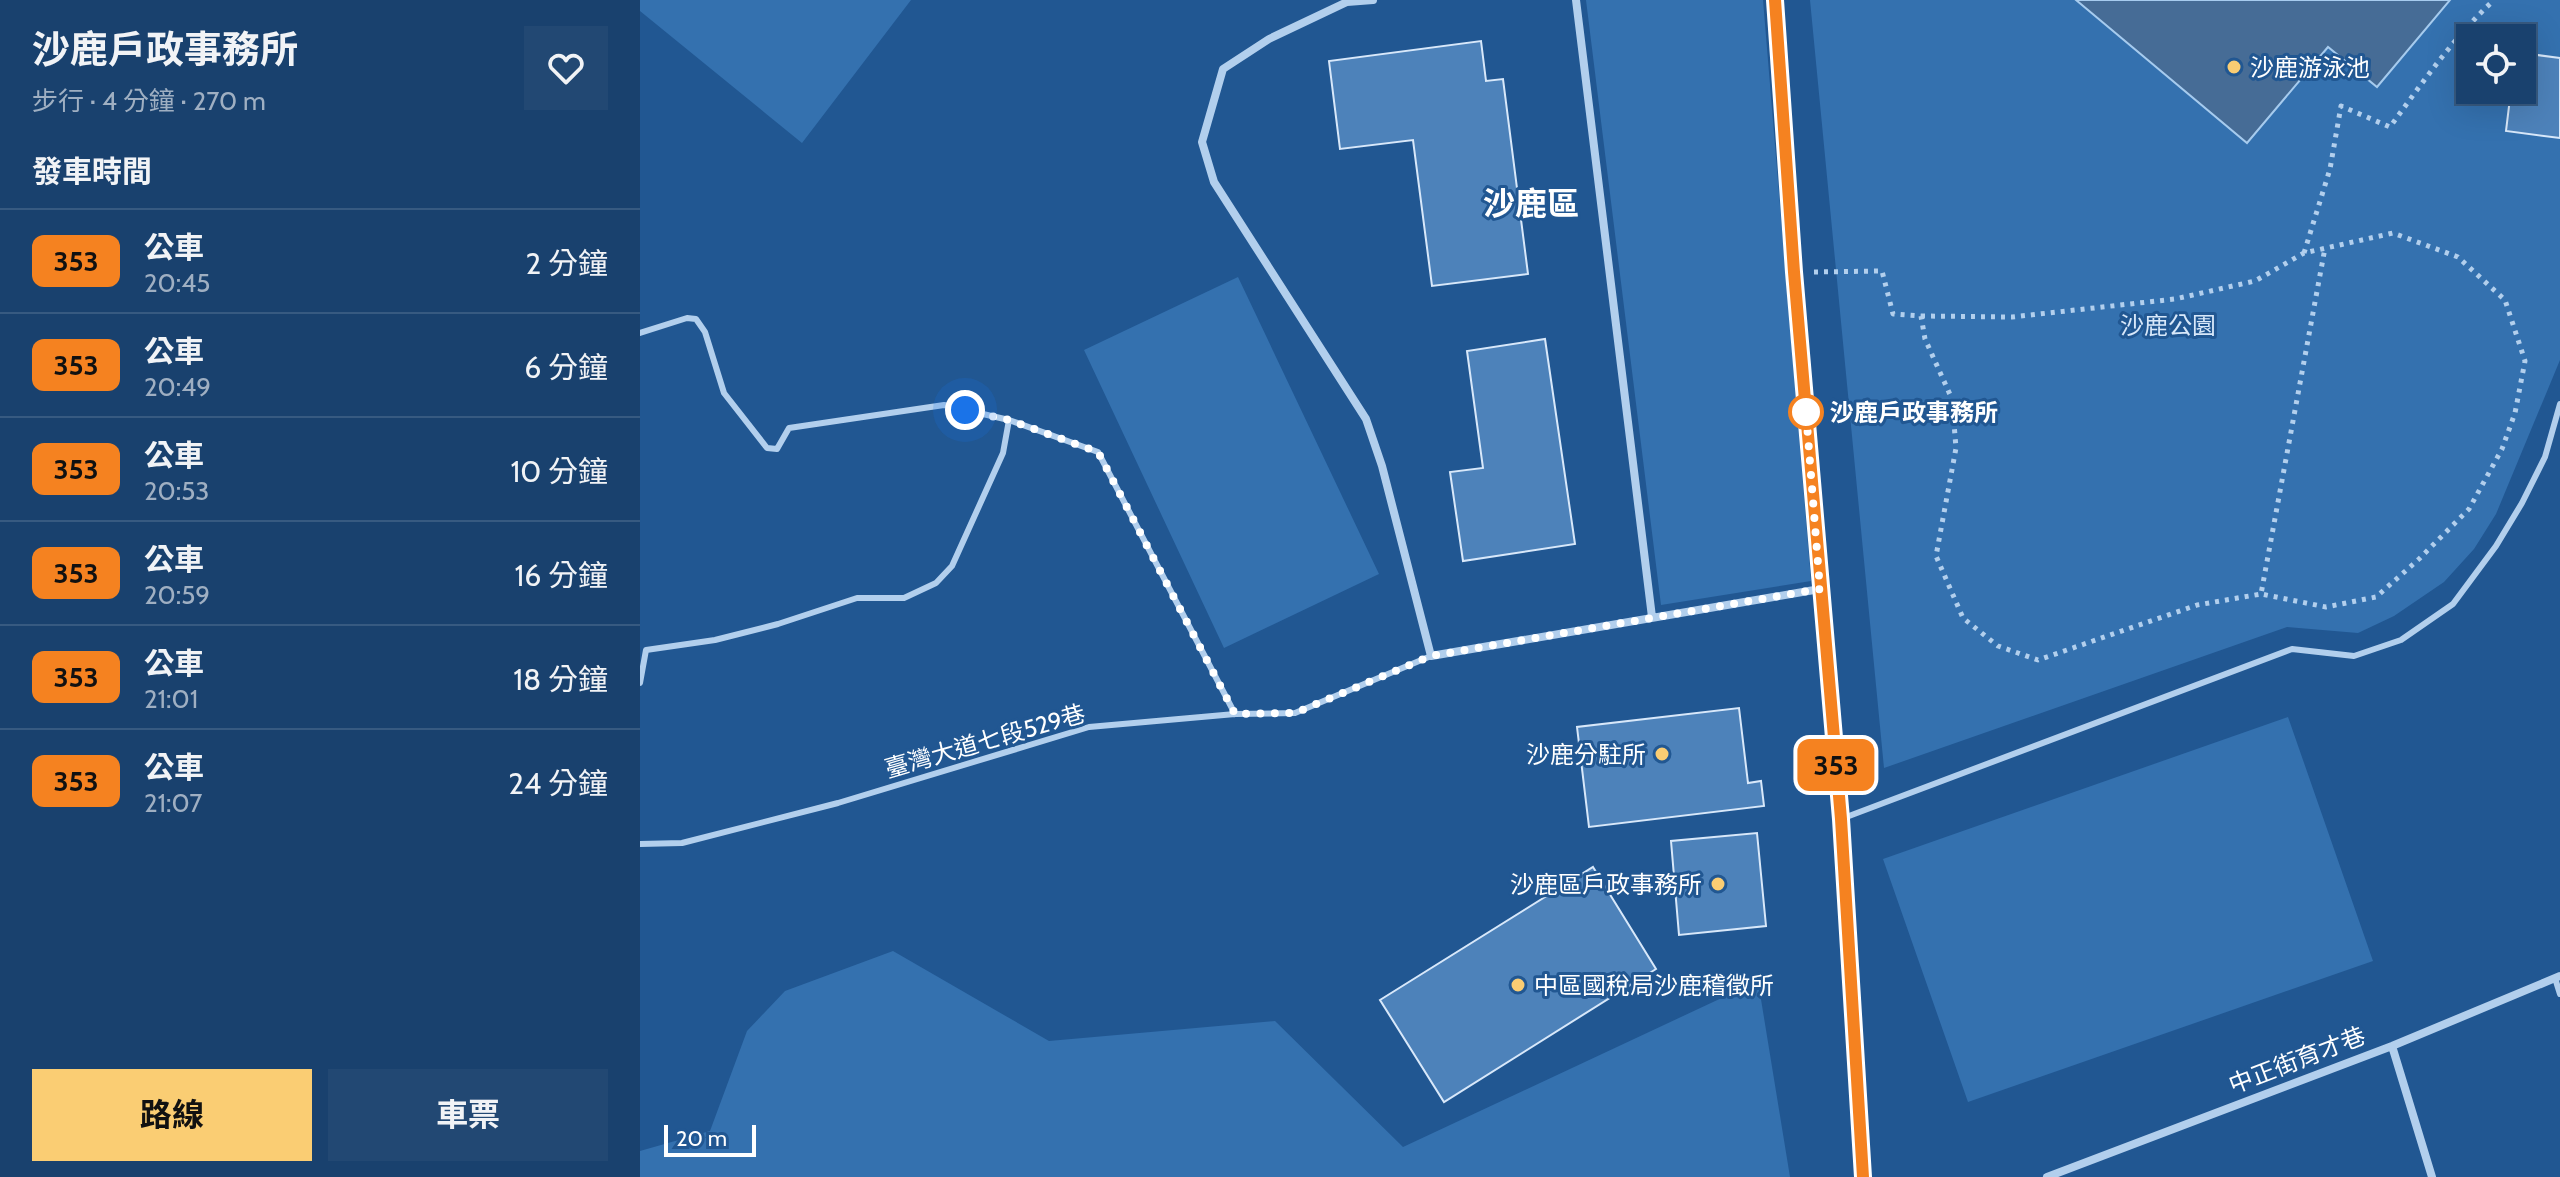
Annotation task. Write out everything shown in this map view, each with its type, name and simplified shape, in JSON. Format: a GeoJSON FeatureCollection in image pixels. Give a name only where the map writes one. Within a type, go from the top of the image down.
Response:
{"type":"FeatureCollection","features":[{"type":"Feature","properties":{"kind":"street"},"geometry":{"type":"LineString","coordinates":[[1373,0],[1347,2],[1269,39],[1223,69],[1202,142],[1214,182],[1366,419],[1382,466],[1431,656],[1820,589]]}},
{"type":"Feature","properties":{"kind":"street"},"geometry":{"type":"LineString","coordinates":[[1576,0],[1652,617]]}},
{"type":"Feature","properties":{"kind":"street"},"geometry":{"type":"LineString","coordinates":[[1775,0],[1794,272],[1841,819],[1863,1177]]}},
{"type":"Feature","properties":{"kind":"street","name":"中正街育才巷"},"geometry":{"type":"LineString","coordinates":[[2047,1177],[2392,1046],[2557,977]]}},
{"type":"Feature","properties":{"kind":"street"},"geometry":{"type":"LineString","coordinates":[[2392,1046],[2432,1177]]}},
{"type":"Feature","properties":{"kind":"lane"},"geometry":{"type":"LineString","coordinates":[[640,333],[687,318],[696,319],[705,332],[724,393],[767,448],[777,449],[789,428],[944,405],[1009,420],[1098,452],[1235,714]]}},
{"type":"Feature","properties":{"kind":"lane"},"geometry":{"type":"LineString","coordinates":[[1841,819],[2292,649],[2354,656],[2401,640],[2453,604],[2496,546],[2545,457],[2560,404]]}},
{"type":"Feature","properties":{"kind":"lane"},"geometry":{"type":"LineString","coordinates":[[640,683],[646,650],[715,640],[778,624],[857,598],[904,598],[936,583],[952,566],[1003,453],[1009,420]]}},
{"type":"Feature","properties":{"kind":"lane","name":"臺灣大道七段529巷"},"geometry":{"type":"LineString","coordinates":[[640,844],[682,843],[838,803],[1089,727],[1235,714],[1295,713],[1431,656]]}},
{"type":"Feature","properties":{"kind":"lane"},"geometry":{"type":"LineString","coordinates":[[2557,977],[2560,994]]}},
{"type":"Feature","properties":{"kind":"path"},"geometry":{"type":"LineString","coordinates":[[2304,253],[2330,169],[2341,106],[2390,127],[2434,67],[2477,15],[2494,0]]}},
{"type":"Feature","properties":{"kind":"path"},"geometry":{"type":"LineString","coordinates":[[1794,272],[1882,271],[1893,314],[2012,317],[2175,299],[2255,281],[2304,253],[2393,233],[2458,257],[2505,300],[2525,361],[2515,413],[2502,449],[2469,509],[2376,597],[2326,607],[2261,594],[2197,605],[2038,660],[1998,646],[1963,618],[1936,556],[1956,448],[1952,399],[1925,339],[1921,316]]}},
{"type":"Feature","properties":{"kind":"path"},"geometry":{"type":"LineString","coordinates":[[2261,594],[2325,248]]}},
{"type":"Feature","properties":{"kind":"green space"},"geometry":{"type":"Polygon","coordinates":[[[640,0],[911,0],[802,143],[640,11],[640,0]]]}},
{"type":"Feature","properties":{"kind":"green space"},"geometry":{"type":"Polygon","coordinates":[[[1586,0],[1763,0],[1811,581],[1661,605],[1586,0]]]}},
{"type":"Feature","properties":{"kind":"green space","name":"沙鹿公園"},"geometry":{"type":"Polygon","coordinates":[[[1810,0],[2560,0],[2560,360],[2496,514],[2474,549],[2444,582],[2394,616],[2358,633],[2287,627],[1884,768],[1810,0]]]}},
{"type":"Feature","properties":{"kind":"green space"},"geometry":{"type":"Polygon","coordinates":[[[1238,277],[1379,574],[1224,648],[1084,350],[1238,277]]]}},
{"type":"Feature","properties":{"kind":"green space"},"geometry":{"type":"Polygon","coordinates":[[[2288,717],[2373,961],[1968,1102],[1883,859],[2288,717]]]}},
{"type":"Feature","properties":{"kind":"green space"},"geometry":{"type":"Polygon","coordinates":[[[893,951],[1049,1041],[1275,1021],[1403,1147],[1758,981],[1790,1177],[640,1177],[640,1151],[710,1131],[747,1031],[785,991],[893,951]]]}},
{"type":"Feature","properties":{"kind":"shaded area","name":"沙鹿游泳池"},"geometry":{"type":"Polygon","coordinates":[[[2076,0],[2450,0],[2377,87],[2328,47],[2247,143],[2076,0]]]}},
{"type":"Feature","properties":{"kind":"building"},"geometry":{"type":"Polygon","coordinates":[[[1481,41],[1486,81],[1503,79],[1528,274],[1432,286],[1413,140],[1340,149],[1329,61],[1481,41]]]}},
{"type":"Feature","properties":{"kind":"building"},"geometry":{"type":"Polygon","coordinates":[[[2536,55],[2560,58],[2560,138],[2506,131],[2509,104],[2536,104],[2536,55]]]}},
{"type":"Feature","properties":{"kind":"building"},"geometry":{"type":"Polygon","coordinates":[[[1545,339],[1575,544],[1463,561],[1450,472],[1483,468],[1467,351],[1545,339]]]}},
{"type":"Feature","properties":{"kind":"building","name":"沙鹿分駐所"},"geometry":{"type":"Polygon","coordinates":[[[1739,708],[1748,783],[1761,781],[1764,806],[1589,827],[1577,727],[1739,708]]]}},
{"type":"Feature","properties":{"kind":"building","name":"沙鹿區戶政事務所"},"geometry":{"type":"Polygon","coordinates":[[[1757,833],[1766,926],[1679,935],[1671,841],[1757,833]]]}},
{"type":"Feature","properties":{"kind":"building","name":"中區國稅局沙鹿稽徵所"},"geometry":{"type":"Polygon","coordinates":[[[1593,867],[1656,969],[1444,1102],[1380,1000],[1593,867]]]}},
{"type":"Feature","properties":{"kind":"bus line","name":"353"},"geometry":{"type":"LineString","coordinates":[[1775,0],[1794,272],[1841,819],[1863,1177]]}},
{"type":"Feature","properties":{"kind":"place","name":"沙鹿游泳池"},"geometry":{"type":"Point","coordinates":[2234,67]}},
{"type":"Feature","properties":{"kind":"place","name":"沙鹿戶政事務所"},"geometry":{"type":"Point","coordinates":[1806,412]}},
{"type":"Feature","properties":{"kind":"place","name":"沙鹿分駐所"},"geometry":{"type":"Point","coordinates":[1662,754]}},
{"type":"Feature","properties":{"kind":"place","name":"沙鹿區戶政事務所"},"geometry":{"type":"Point","coordinates":[1718,884]}},
{"type":"Feature","properties":{"kind":"place","name":"中區國稅局沙鹿稽徵所"},"geometry":{"type":"Point","coordinates":[1518,985]}},
{"type":"Feature","properties":{"kind":"district","name":"沙鹿區"},"geometry":{"type":"Point","coordinates":[1531,203]}},
{"type":"Feature","properties":{"kind":"route"},"geometry":{"type":"LineString","coordinates":[[965,410],[1009,420],[1098,452],[1235,714],[1295,713],[1431,656],[1820,589],[1805,399],[1806,412]]}}]}
